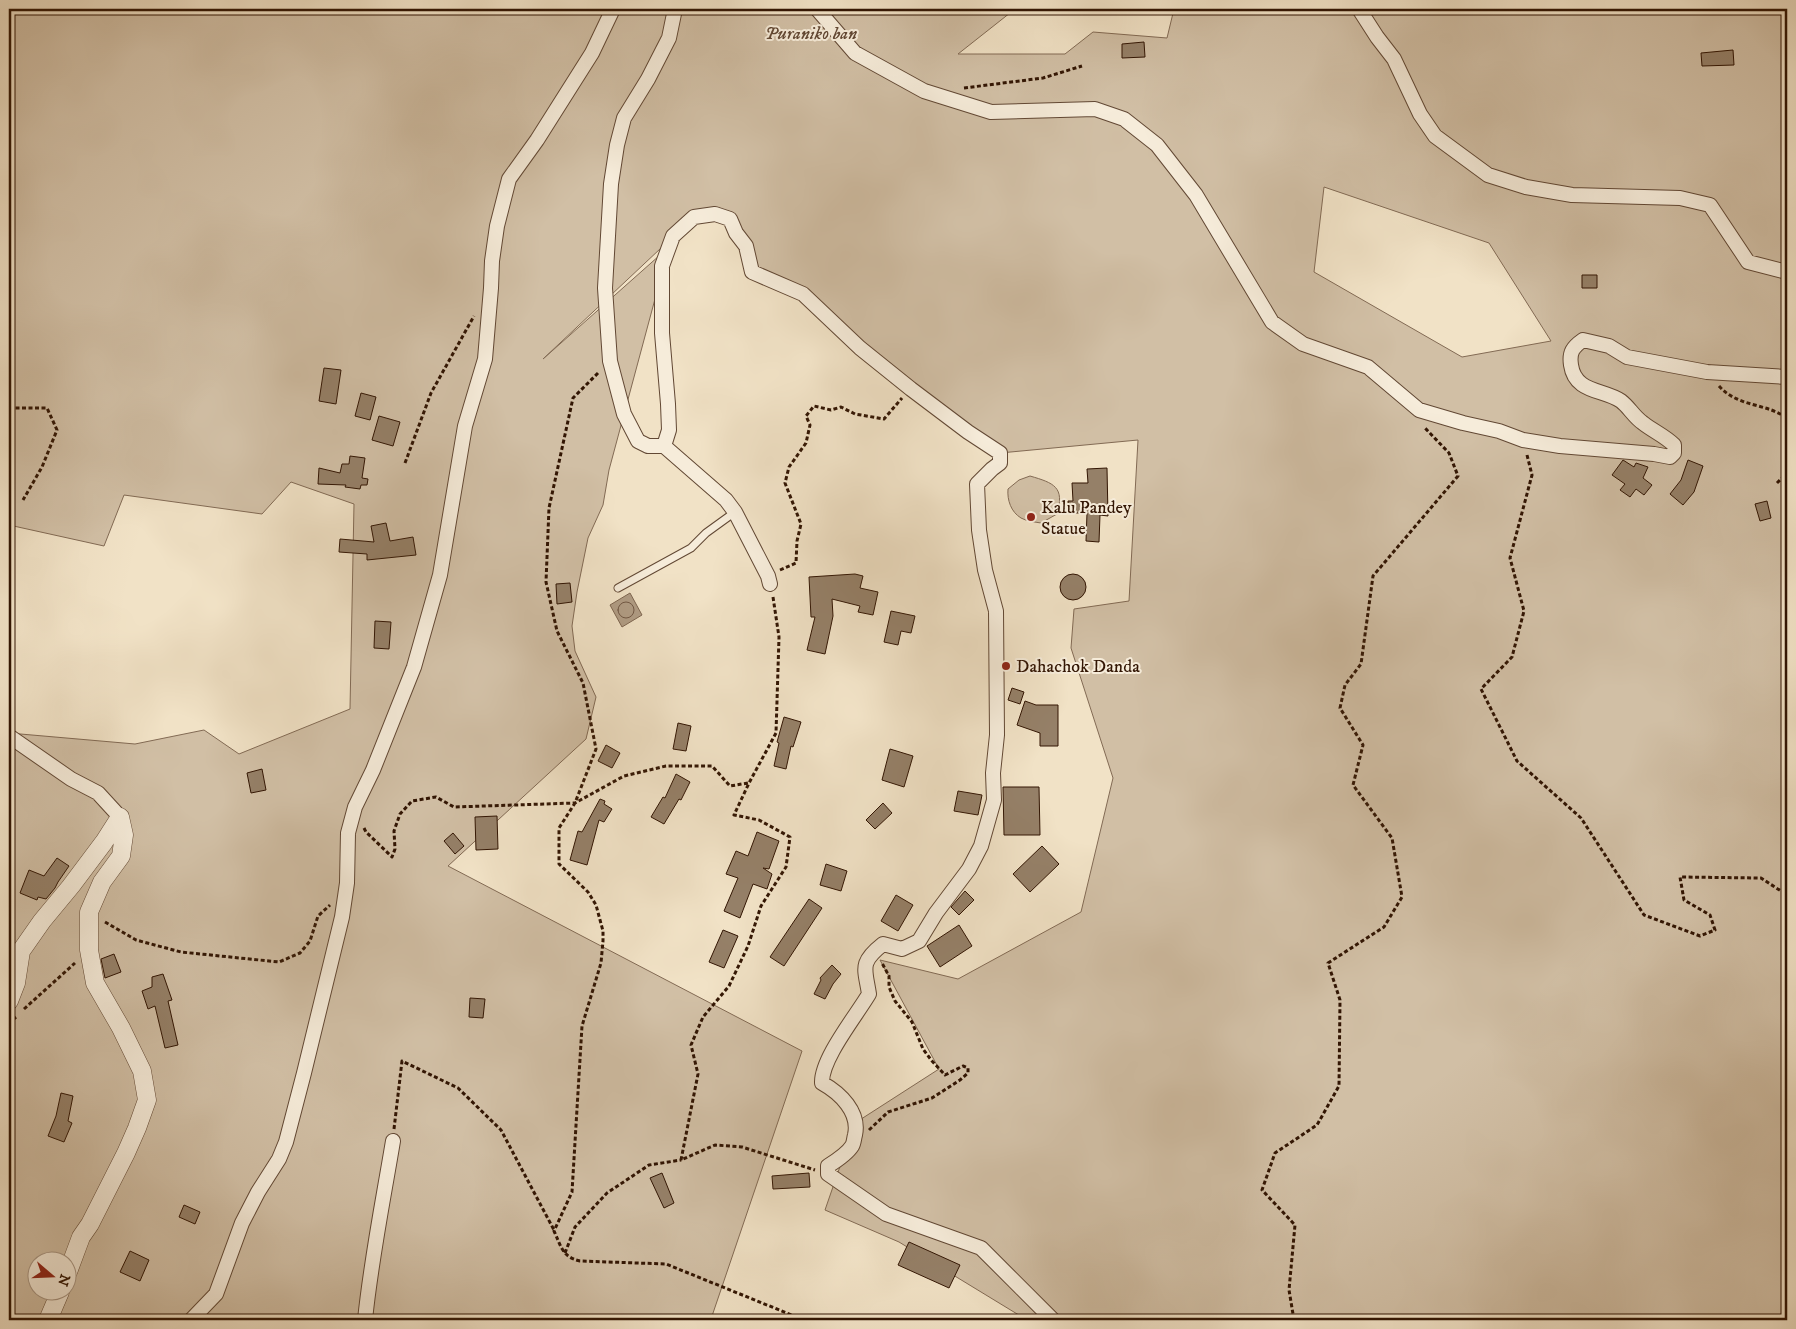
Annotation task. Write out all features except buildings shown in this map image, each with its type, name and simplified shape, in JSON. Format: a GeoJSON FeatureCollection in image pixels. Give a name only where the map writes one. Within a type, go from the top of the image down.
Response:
{"type":"FeatureCollection","features":[{"type":"Feature","properties":{"kind":"street"},"geometry":{"type":"LineString","coordinates":[[191,1320],[216,1294],[242,1223],[258,1192],[279,1159],[286,1142],[342,917],[347,884],[348,833],[355,807],[373,770],[414,667],[440,575],[465,426],[485,359],[492,261],[497,226],[509,179],[537,140],[592,53],[613,9]]}},
{"type":"Feature","properties":{"kind":"street"},"geometry":{"type":"LineString","coordinates":[[675,9],[669,38],[648,79],[624,118],[617,145],[610,184],[605,288],[610,361],[624,414],[638,441],[648,446],[664,446],[726,500],[735,512],[769,580]]}},
{"type":"Feature","properties":{"kind":"street"},"geometry":{"type":"LineString","coordinates":[[817,9],[855,53],[924,91],[991,112],[1095,109],[1124,119],[1157,145],[1196,195],[1272,322],[1303,344],[1368,367],[1419,410],[1499,431],[1523,440],[1560,446],[1670,457],[1674,453],[1674,445],[1667,438],[1641,422],[1621,402],[1584,386],[1572,374],[1570,360],[1573,347],[1583,340],[1609,346],[1627,357],[1708,372],[1787,377]]}},
{"type":"Feature","properties":{"kind":"street"},"geometry":{"type":"LineString","coordinates":[[1359,9],[1377,37],[1394,58],[1420,114],[1435,136],[1488,175],[1526,187],[1572,195],[1680,198],[1710,205],[1748,262],[1787,272]]}},
{"type":"Feature","properties":{"kind":"street"},"geometry":{"type":"LineString","coordinates":[[664,446],[669,430],[662,333],[662,266],[673,236],[694,217],[715,214],[730,219],[736,233],[746,246],[752,272],[803,294],[860,348],[911,389],[1000,453],[1000,464],[977,484],[976,493],[979,530],[996,611],[997,735],[993,773],[994,800],[981,846],[969,869],[936,913],[919,940],[902,949],[883,944],[869,956],[864,968],[869,994],[834,1049],[822,1074],[822,1083],[834,1090],[846,1103],[854,1115],[856,1128],[852,1146],[838,1160],[828,1166],[828,1174],[886,1214],[981,1248],[1053,1320]]}},
{"type":"Feature","properties":{"kind":"street"},"geometry":{"type":"LineString","coordinates":[[9,736],[71,779],[98,793],[120,817],[124,835],[121,856],[102,882],[89,912],[89,950],[95,984],[121,1028],[142,1071],[147,1100],[126,1153],[90,1224],[81,1237],[75,1252]]}},
{"type":"Feature","properties":{"kind":"street"},"geometry":{"type":"LineString","coordinates":[[9,1001],[16,983],[20,951],[104,842],[120,817]]}},
{"type":"Feature","properties":{"kind":"street"},"geometry":{"type":"LineString","coordinates":[[364,1320],[369,1274],[382,1209],[392,1141]]}},
{"type":"Feature","properties":{"kind":"street"},"geometry":{"type":"LineString","coordinates":[[48,1320],[56,1302]]}},
{"type":"Feature","properties":{"kind":"lane"},"geometry":{"type":"LineString","coordinates":[[618,588],[691,548],[706,533],[735,512]]}},
{"type":"Feature","properties":{"kind":"path"},"geometry":{"type":"LineString","coordinates":[[962,88],[1043,78],[1082,66]]}},
{"type":"Feature","properties":{"kind":"path"},"geometry":{"type":"LineString","coordinates":[[405,463],[431,393],[478,310]]}},
{"type":"Feature","properties":{"kind":"path"},"geometry":{"type":"LineString","coordinates":[[554,1231],[572,1192],[582,1026],[601,963],[603,931],[596,905],[588,892],[559,864],[559,828],[575,803],[596,749],[583,683],[557,630],[546,582],[549,508],[573,398],[610,361]]}},
{"type":"Feature","properties":{"kind":"path"},"geometry":{"type":"LineString","coordinates":[[1708,372],[1721,389],[1732,398],[1769,410],[1787,419]]}},
{"type":"Feature","properties":{"kind":"path"},"geometry":{"type":"LineString","coordinates":[[681,1160],[698,1074],[691,1045],[703,1017],[730,986],[748,946],[761,906],[786,867],[790,838],[758,820],[734,815],[748,783],[776,733],[779,637],[769,580],[796,563],[797,541],[801,524],[785,483],[789,467],[806,443],[810,425],[806,416],[814,406],[831,410],[841,407],[856,414],[884,419],[911,389]]}},
{"type":"Feature","properties":{"kind":"path"},"geometry":{"type":"LineString","coordinates":[[9,408],[47,408],[56,430],[42,467],[22,500]]}},
{"type":"Feature","properties":{"kind":"path"},"geometry":{"type":"LineString","coordinates":[[1294,1320],[1289,1290],[1295,1225],[1262,1190],[1275,1153],[1318,1124],[1338,1086],[1340,1000],[1328,963],[1384,927],[1402,897],[1392,838],[1353,784],[1363,745],[1340,708],[1344,685],[1361,664],[1373,576],[1458,476],[1449,453],[1422,424]]}},
{"type":"Feature","properties":{"kind":"path"},"geometry":{"type":"LineString","coordinates":[[1523,440],[1532,475],[1510,558],[1524,612],[1512,657],[1481,689],[1517,761],[1580,818],[1644,915],[1700,936],[1715,930],[1710,915],[1684,900],[1680,877],[1761,878],[1787,895]]}},
{"type":"Feature","properties":{"kind":"path"},"geometry":{"type":"LineString","coordinates":[[1777,482],[1787,474]]}},
{"type":"Feature","properties":{"kind":"path"},"geometry":{"type":"LineString","coordinates":[[355,807],[366,832],[392,857],[394,831],[400,814],[412,801],[436,797],[454,807],[575,803],[624,776],[666,766],[712,766],[730,786],[748,783]]}},
{"type":"Feature","properties":{"kind":"path"},"geometry":{"type":"LineString","coordinates":[[89,912],[136,940],[181,952],[279,962],[300,953],[310,940],[318,916],[341,894],[347,884]]}},
{"type":"Feature","properties":{"kind":"path"},"geometry":{"type":"LineString","coordinates":[[9,1023],[89,950]]}},
{"type":"Feature","properties":{"kind":"path"},"geometry":{"type":"LineString","coordinates":[[852,1146],[888,1112],[932,1098],[968,1073],[968,1068],[963,1066],[945,1074],[932,1061],[923,1049],[912,1022],[895,1001],[889,987],[889,976],[874,950]]}},
{"type":"Feature","properties":{"kind":"path"},"geometry":{"type":"LineString","coordinates":[[392,1141],[402,1061],[458,1088],[501,1130],[565,1254],[570,1259],[666,1264],[804,1320]]}},
{"type":"Feature","properties":{"kind":"path"},"geometry":{"type":"LineString","coordinates":[[565,1254],[575,1227],[607,1193],[649,1165],[681,1160],[715,1145],[742,1147],[828,1174]]}},
{"type":"Feature","properties":{"kind":"green space","name":"Puraniko ban"},"geometry":{"type":"Polygon","coordinates":[[[9,9],[1015,9],[958,54],[1065,54],[1093,32],[1167,38],[1174,9],[1787,9],[1787,1320],[1027,1320],[899,1242],[825,1210],[855,1123],[939,1069],[880,960],[958,979],[1081,912],[1113,778],[1071,648],[1074,609],[1129,601],[1138,440],[1000,453],[803,294],[752,272],[730,219],[694,217],[543,359],[669,247],[609,470],[603,505],[588,538],[577,592],[572,626],[575,651],[596,697],[586,739],[448,866],[802,1051],[712,1320],[9,1320],[9,733],[135,744],[204,730],[239,754],[350,709],[354,504],[291,482],[262,514],[124,495],[104,546],[9,525],[9,9]],[[1324,187],[1314,272],[1462,357],[1551,341],[1489,243],[1324,187]]]}},
{"type":"Feature","properties":{"kind":"green space"},"geometry":{"type":"Polygon","coordinates":[[[1030,476],[1051,484],[1056,488],[1060,498],[1057,514],[1041,523],[1021,518],[1012,509],[1008,497],[1008,489],[1019,480],[1030,476]]]}},
{"type":"Feature","properties":{"kind":"water"},"geometry":{"type":"Polygon","coordinates":[[[630,593],[642,615],[622,627],[610,605],[630,593]]]}},
{"type":"Feature","properties":{"kind":"place","name":"Kalu Pandey Statue"},"geometry":{"type":"Point","coordinates":[1031,517]}},
{"type":"Feature","properties":{"kind":"place","name":"Dahachok Danda"},"geometry":{"type":"Point","coordinates":[1006,666]}}]}
